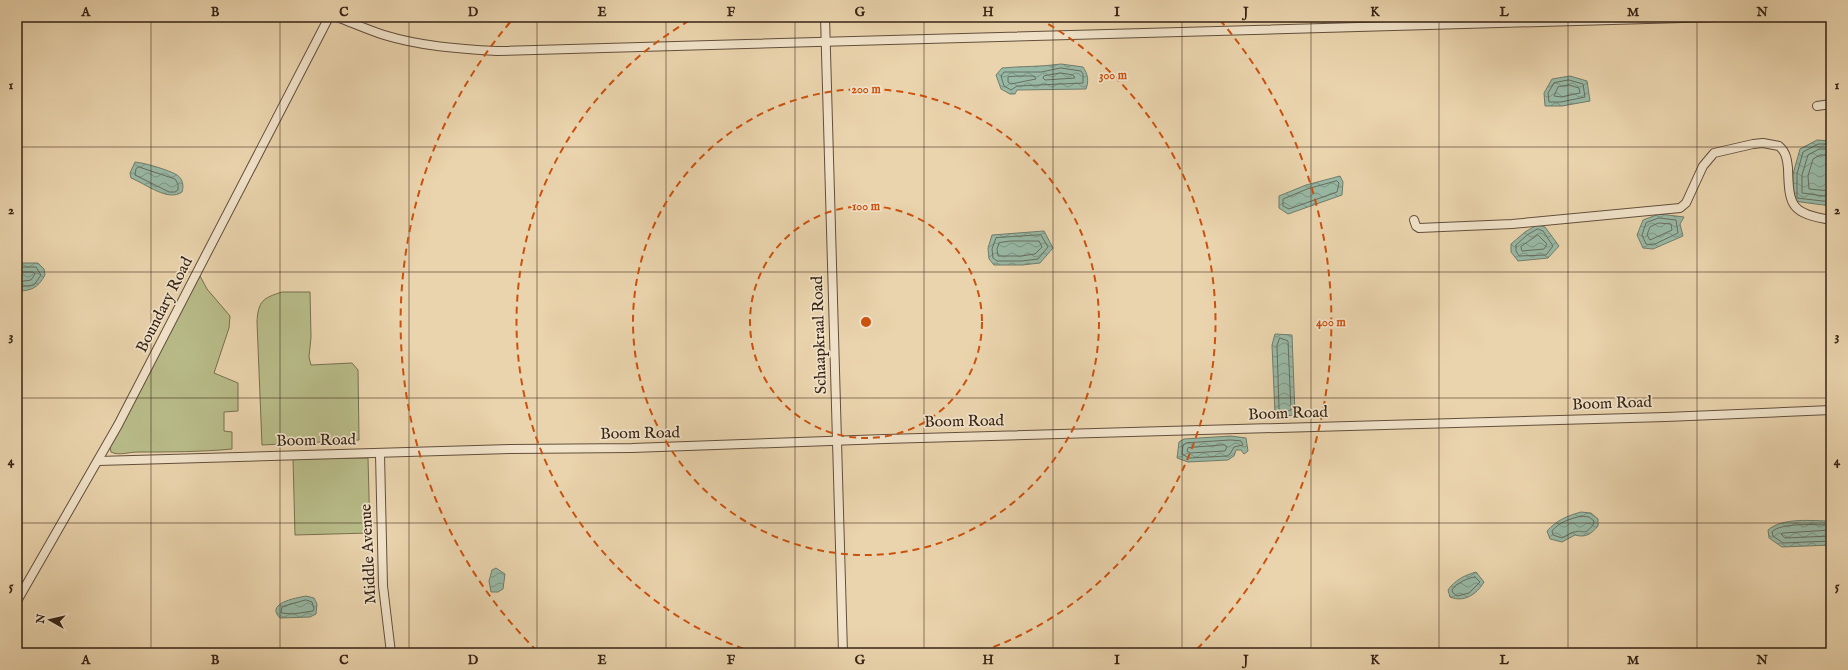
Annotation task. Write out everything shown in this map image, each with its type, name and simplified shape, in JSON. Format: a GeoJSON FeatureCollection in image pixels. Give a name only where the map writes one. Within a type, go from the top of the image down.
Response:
{"type":"FeatureCollection","features":[{"type":"Feature","properties":{"kind":"street","name":"Boundary Road"},"geometry":{"type":"LineString","coordinates":[[17,601],[98,461],[153,358],[329,17]]}},
{"type":"Feature","properties":{"kind":"street"},"geometry":{"type":"LineString","coordinates":[[338,17],[384,35],[453,49],[497,51],[1718,17]]}},
{"type":"Feature","properties":{"kind":"street","name":"Schaapkraal Road"},"geometry":{"type":"LineString","coordinates":[[825,17],[843,653]]}},
{"type":"Feature","properties":{"kind":"street"},"geometry":{"type":"LineString","coordinates":[[1817,106],[1831,104]]}},
{"type":"Feature","properties":{"kind":"street"},"geometry":{"type":"LineString","coordinates":[[1414,220],[1416,226],[1420,228],[1512,224],[1680,208],[1686,203],[1703,166],[1714,153],[1763,143],[1779,146],[1786,155],[1790,196],[1793,206],[1806,215],[1831,220]]}},
{"type":"Feature","properties":{"kind":"street","name":"Boom Road"},"geometry":{"type":"LineString","coordinates":[[98,461],[512,449],[639,448],[837,440],[1666,417],[1831,410]]}},
{"type":"Feature","properties":{"kind":"street","name":"Middle Avenue"},"geometry":{"type":"LineString","coordinates":[[380,454],[383,586],[391,653]]}},
{"type":"Feature","properties":{"kind":"green space"},"geometry":{"type":"Polygon","coordinates":[[[200,276],[207,289],[230,316],[229,328],[214,373],[238,383],[238,411],[224,412],[224,431],[232,432],[232,449],[120,454],[111,452],[110,447],[164,340],[200,276]]]}},
{"type":"Feature","properties":{"kind":"green space"},"geometry":{"type":"Polygon","coordinates":[[[282,292],[310,292],[311,337],[309,357],[311,365],[352,363],[358,370],[359,440],[262,445],[257,322],[260,305],[263,301],[270,296],[282,292]]]}},
{"type":"Feature","properties":{"kind":"green space"},"geometry":{"type":"Polygon","coordinates":[[[368,458],[370,533],[295,535],[293,459],[368,458]]]}},
{"type":"Feature","properties":{"kind":"water"},"geometry":{"type":"Polygon","coordinates":[[[1061,64],[1083,67],[1088,78],[1086,89],[1017,90],[1015,94],[1010,94],[1001,89],[996,75],[1002,68],[1061,64]]]}},
{"type":"Feature","properties":{"kind":"water"},"geometry":{"type":"Polygon","coordinates":[[[1570,76],[1587,81],[1590,101],[1562,106],[1545,106],[1544,93],[1552,79],[1570,76]]]}},
{"type":"Feature","properties":{"kind":"water"},"geometry":{"type":"Polygon","coordinates":[[[1817,140],[1831,141],[1831,206],[1793,201],[1793,174],[1800,149],[1817,140]]]}},
{"type":"Feature","properties":{"kind":"water"},"geometry":{"type":"Polygon","coordinates":[[[135,162],[157,167],[177,175],[181,178],[183,187],[182,192],[176,195],[164,194],[131,178],[130,173],[135,162]]]}},
{"type":"Feature","properties":{"kind":"water"},"geometry":{"type":"Polygon","coordinates":[[[1340,176],[1343,182],[1342,195],[1288,214],[1279,208],[1279,196],[1306,185],[1340,176]]]}},
{"type":"Feature","properties":{"kind":"water"},"geometry":{"type":"Polygon","coordinates":[[[1659,214],[1684,217],[1680,224],[1683,236],[1653,249],[1643,248],[1637,235],[1643,220],[1659,214]]]}},
{"type":"Feature","properties":{"kind":"water"},"geometry":{"type":"Polygon","coordinates":[[[1537,225],[1545,227],[1559,246],[1548,258],[1518,261],[1511,252],[1511,244],[1525,232],[1537,225]]]}},
{"type":"Feature","properties":{"kind":"water"},"geometry":{"type":"Polygon","coordinates":[[[1044,231],[1053,248],[1040,263],[1022,265],[994,265],[989,259],[988,248],[992,235],[1044,231]]]}},
{"type":"Feature","properties":{"kind":"water"},"geometry":{"type":"Polygon","coordinates":[[[17,263],[38,263],[44,269],[45,275],[37,286],[26,290],[17,291],[17,263]]]}},
{"type":"Feature","properties":{"kind":"water"},"geometry":{"type":"Polygon","coordinates":[[[1275,334],[1292,335],[1295,415],[1284,416],[1275,414],[1272,345],[1275,334]]]}},
{"type":"Feature","properties":{"kind":"water"},"geometry":{"type":"Polygon","coordinates":[[[1231,436],[1246,438],[1248,451],[1244,454],[1241,450],[1236,450],[1234,456],[1228,460],[1188,462],[1177,458],[1179,442],[1184,439],[1231,436]]]}},
{"type":"Feature","properties":{"kind":"water"},"geometry":{"type":"Polygon","coordinates":[[[1581,512],[1591,513],[1598,519],[1598,526],[1593,531],[1585,536],[1575,535],[1562,542],[1550,539],[1547,531],[1551,527],[1562,519],[1581,512]]]}},
{"type":"Feature","properties":{"kind":"water"},"geometry":{"type":"Polygon","coordinates":[[[1807,520],[1831,521],[1831,545],[1782,547],[1769,538],[1768,530],[1782,523],[1807,520]]]}},
{"type":"Feature","properties":{"kind":"water"},"geometry":{"type":"Polygon","coordinates":[[[496,568],[505,574],[503,589],[498,592],[491,592],[489,581],[492,570],[496,568]]]}},
{"type":"Feature","properties":{"kind":"water"},"geometry":{"type":"Polygon","coordinates":[[[1476,572],[1484,582],[1474,594],[1460,599],[1450,597],[1448,590],[1454,583],[1464,576],[1476,572]]]}},
{"type":"Feature","properties":{"kind":"water"},"geometry":{"type":"Polygon","coordinates":[[[306,596],[314,598],[317,604],[316,614],[310,617],[280,618],[276,613],[276,609],[284,602],[306,596]]]}}]}
